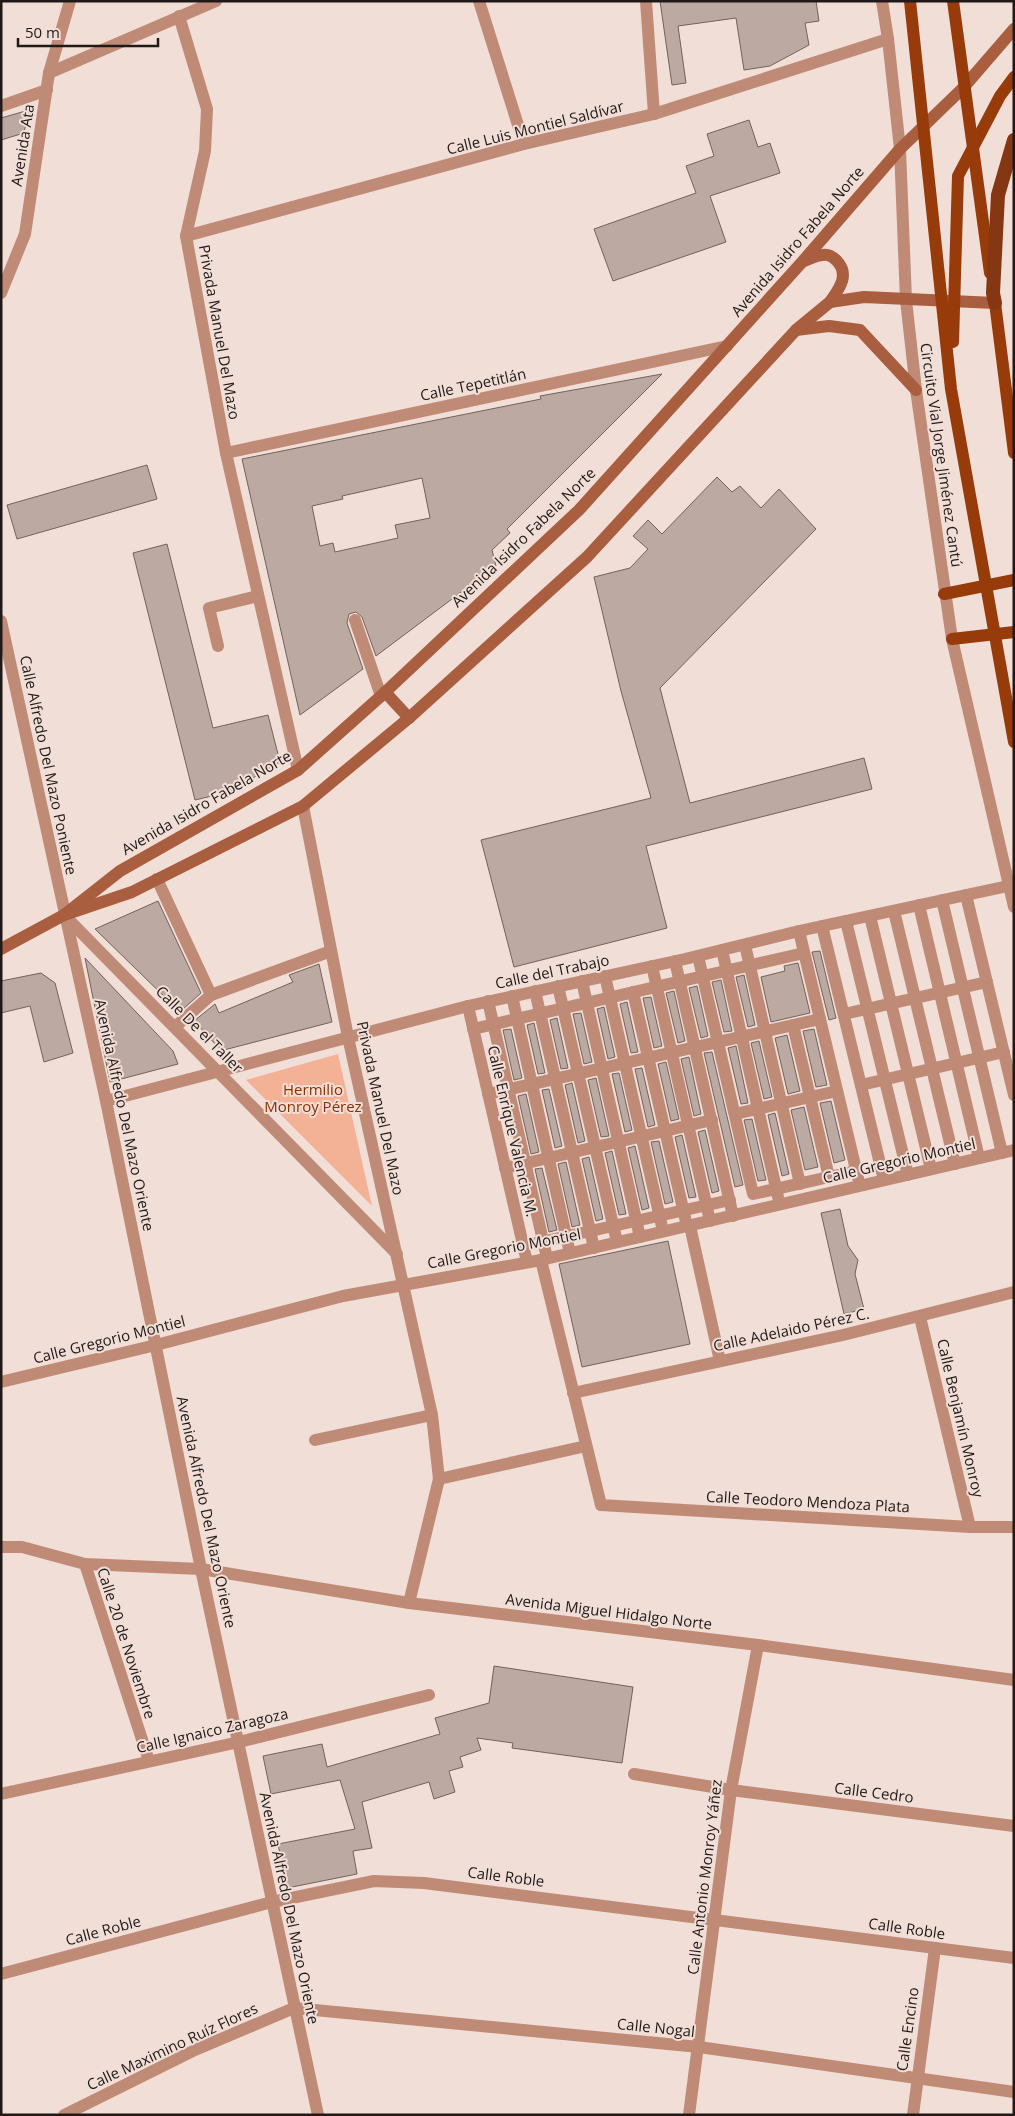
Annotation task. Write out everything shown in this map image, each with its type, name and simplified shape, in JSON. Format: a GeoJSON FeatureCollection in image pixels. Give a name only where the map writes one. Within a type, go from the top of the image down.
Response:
{"type":"FeatureCollection","features":[{"type":"Feature","properties":{"kind":"highway"},"geometry":{"type":"LineString","coordinates":[[994,298],[998,195],[1014,140]]}},
{"type":"Feature","properties":{"kind":"main road","name":"Circuito Vial Jorge Jiménez Cantú"},"geometry":{"type":"LineString","coordinates":[[910,1],[951,389],[1014,742]]}},
{"type":"Feature","properties":{"kind":"main road"},"geometry":{"type":"LineString","coordinates":[[953,1],[963,88],[994,298],[1014,453]]}},
{"type":"Feature","properties":{"kind":"main road","name":"Avenida Isidro Fabela Norte"},"geometry":{"type":"LineString","coordinates":[[64,915],[120,871],[298,770],[383,694],[579,510],[803,261],[900,149],[963,88],[1014,29]]}},
{"type":"Feature","properties":{"kind":"main road"},"geometry":{"type":"LineString","coordinates":[[951,389],[958,176],[1000,96],[1014,77]]}},
{"type":"Feature","properties":{"kind":"main road"},"geometry":{"type":"LineString","coordinates":[[803,261],[822,254],[829,255],[840,265],[843,278],[841,286],[830,302]]}},
{"type":"Feature","properties":{"kind":"main road"},"geometry":{"type":"LineString","coordinates":[[830,302],[864,297],[906,300],[994,298]]}},
{"type":"Feature","properties":{"kind":"main road","name":"Avenida Isidro Fabela Norte"},"geometry":{"type":"LineString","coordinates":[[1,949],[64,915],[132,892],[303,806],[409,718],[587,557],[796,330],[830,302]]}},
{"type":"Feature","properties":{"kind":"main road"},"geometry":{"type":"LineString","coordinates":[[796,330],[828,326],[860,330],[916,390]]}},
{"type":"Feature","properties":{"kind":"main road"},"geometry":{"type":"LineString","coordinates":[[944,594],[1014,580]]}},
{"type":"Feature","properties":{"kind":"main road"},"geometry":{"type":"LineString","coordinates":[[952,639],[1014,632]]}},
{"type":"Feature","properties":{"kind":"main road"},"geometry":{"type":"LineString","coordinates":[[383,694],[409,718]]}},
{"type":"Feature","properties":{"kind":"street","name":"Avenida Ata"},"geometry":{"type":"LineString","coordinates":[[1,293],[25,234],[46,90],[70,1]]}},
{"type":"Feature","properties":{"kind":"street"},"geometry":{"type":"LineString","coordinates":[[50,73],[216,1]]}},
{"type":"Feature","properties":{"kind":"street"},"geometry":{"type":"LineString","coordinates":[[479,1],[524,144]]}},
{"type":"Feature","properties":{"kind":"street"},"geometry":{"type":"LineString","coordinates":[[646,1],[654,114]]}},
{"type":"Feature","properties":{"kind":"street","name":"Circuito Vial Jorge Jiménez Cantú"},"geometry":{"type":"LineString","coordinates":[[882,1],[900,149],[906,300],[916,390],[944,594],[952,639],[1014,907]]}},
{"type":"Feature","properties":{"kind":"street","name":"Privada Manuel Del Mazo"},"geometry":{"type":"LineString","coordinates":[[179,16],[207,109],[205,151],[186,236],[226,453],[298,770]]}},
{"type":"Feature","properties":{"kind":"street","name":"Calle Luis Montiel Saldívar"},"geometry":{"type":"LineString","coordinates":[[186,236],[524,144],[654,114],[888,39]]}},
{"type":"Feature","properties":{"kind":"street"},"geometry":{"type":"LineString","coordinates":[[1,106],[46,90]]}},
{"type":"Feature","properties":{"kind":"street","name":"Calle Tepetitlán"},"geometry":{"type":"LineString","coordinates":[[226,453],[727,346]]}},
{"type":"Feature","properties":{"kind":"street"},"geometry":{"type":"LineString","coordinates":[[218,646],[209,608],[258,596]]}},
{"type":"Feature","properties":{"kind":"street"},"geometry":{"type":"LineString","coordinates":[[355,620],[383,694]]}},
{"type":"Feature","properties":{"kind":"street","name":"Calle Alfredo Del Mazo Poniente"},"geometry":{"type":"LineString","coordinates":[[1,621],[64,915]]}},
{"type":"Feature","properties":{"kind":"street","name":"Privada Manuel Del Mazo"},"geometry":{"type":"LineString","coordinates":[[303,806],[348,1037],[432,1415],[439,1479],[409,1603]]}},
{"type":"Feature","properties":{"kind":"street"},"geometry":{"type":"LineString","coordinates":[[157,879],[211,995]]}},
{"type":"Feature","properties":{"kind":"street","name":"Calle del Trabajo"},"geometry":{"type":"LineString","coordinates":[[106,1101],[468,1006],[1008,886]]}},
{"type":"Feature","properties":{"kind":"street"},"geometry":{"type":"LineString","coordinates":[[966,895],[1014,1095]]}},
{"type":"Feature","properties":{"kind":"street"},"geometry":{"type":"LineString","coordinates":[[942,900],[980,1058],[1008,1152]]}},
{"type":"Feature","properties":{"kind":"street"},"geometry":{"type":"LineString","coordinates":[[918,905],[979,1158]]}},
{"type":"Feature","properties":{"kind":"street"},"geometry":{"type":"LineString","coordinates":[[894,910],[955,1164]]}},
{"type":"Feature","properties":{"kind":"street","name":"Calle De el Taller"},"geometry":{"type":"LineString","coordinates":[[64,915],[220,1072],[396,1254]]}},
{"type":"Feature","properties":{"kind":"street","name":"Avenida Alfredo Del Mazo Oriente"},"geometry":{"type":"LineString","coordinates":[[64,915],[106,1101],[201,1569],[318,2115]]}},
{"type":"Feature","properties":{"kind":"street"},"geometry":{"type":"LineString","coordinates":[[870,916],[931,1169]]}},
{"type":"Feature","properties":{"kind":"street"},"geometry":{"type":"LineString","coordinates":[[846,921],[908,1175]]}},
{"type":"Feature","properties":{"kind":"street"},"geometry":{"type":"LineString","coordinates":[[822,926],[884,1180]]}},
{"type":"Feature","properties":{"kind":"street"},"geometry":{"type":"LineString","coordinates":[[799,932],[860,1186]]}},
{"type":"Feature","properties":{"kind":"street"},"geometry":{"type":"LineString","coordinates":[[745,945],[800,1184]]}},
{"type":"Feature","properties":{"kind":"street"},"geometry":{"type":"LineString","coordinates":[[722,950],[780,1205]]}},
{"type":"Feature","properties":{"kind":"street"},"geometry":{"type":"LineString","coordinates":[[175,1027],[211,995],[332,951]]}},
{"type":"Feature","properties":{"kind":"street"},"geometry":{"type":"LineString","coordinates":[[473,1029],[804,953]]}},
{"type":"Feature","properties":{"kind":"street"},"geometry":{"type":"LineString","coordinates":[[698,956],[753,1194],[856,1171]]}},
{"type":"Feature","properties":{"kind":"street"},"geometry":{"type":"LineString","coordinates":[[675,961],[733,1216]]}},
{"type":"Feature","properties":{"kind":"street"},"geometry":{"type":"LineString","coordinates":[[652,966],[710,1221]]}},
{"type":"Feature","properties":{"kind":"street"},"geometry":{"type":"LineString","coordinates":[[605,976],[663,1232]]}},
{"type":"Feature","properties":{"kind":"street"},"geometry":{"type":"LineString","coordinates":[[582,981],[640,1237]]}},
{"type":"Feature","properties":{"kind":"street"},"geometry":{"type":"LineString","coordinates":[[844,1014],[987,982]]}},
{"type":"Feature","properties":{"kind":"street"},"geometry":{"type":"LineString","coordinates":[[558,986],[617,1242]]}},
{"type":"Feature","properties":{"kind":"street"},"geometry":{"type":"LineString","coordinates":[[535,991],[594,1248]]}},
{"type":"Feature","properties":{"kind":"street"},"geometry":{"type":"LineString","coordinates":[[633,992],[720,1361]]}},
{"type":"Feature","properties":{"kind":"street"},"geometry":{"type":"LineString","coordinates":[[512,996],[570,1253]]}},
{"type":"Feature","properties":{"kind":"street"},"geometry":{"type":"LineString","coordinates":[[439,1479],[586,1446],[544,1259],[544,1242],[488,1002]]}},
{"type":"Feature","properties":{"kind":"street","name":"Calle Enrique Valencia M."},"geometry":{"type":"LineString","coordinates":[[468,1006],[527,1262]]}},
{"type":"Feature","properties":{"kind":"street"},"geometry":{"type":"LineString","coordinates":[[488,1094],[820,1019]]}},
{"type":"Feature","properties":{"kind":"street"},"geometry":{"type":"LineString","coordinates":[[793,1025],[829,1177]]}},
{"type":"Feature","properties":{"kind":"street"},"geometry":{"type":"LineString","coordinates":[[861,1085],[1004,1052]]}},
{"type":"Feature","properties":{"kind":"street"},"geometry":{"type":"LineString","coordinates":[[735,1114],[837,1091]]}},
{"type":"Feature","properties":{"kind":"street"},"geometry":{"type":"LineString","coordinates":[[505,1168],[712,1120]]}},
{"type":"Feature","properties":{"kind":"street","name":"Calle Gregorio Montiel"},"geometry":{"type":"LineString","coordinates":[[1,1382],[156,1345],[342,1296],[544,1259],[1008,1152]]}},
{"type":"Feature","properties":{"kind":"street"},"geometry":{"type":"LineString","coordinates":[[523,1246],[730,1200]]}},
{"type":"Feature","properties":{"kind":"street","name":"Calle Adelaido Pérez C."},"geometry":{"type":"LineString","coordinates":[[573,1393],[920,1317],[1014,1292]]}},
{"type":"Feature","properties":{"kind":"street","name":"Calle Benjamín Monroy"},"geometry":{"type":"LineString","coordinates":[[920,1317],[970,1528]]}},
{"type":"Feature","properties":{"kind":"street"},"geometry":{"type":"LineString","coordinates":[[315,1440],[432,1415]]}},
{"type":"Feature","properties":{"kind":"street","name":"Calle Teodoro Mendoza Plata"},"geometry":{"type":"LineString","coordinates":[[586,1446],[600,1505],[970,1528],[1014,1527]]}},
{"type":"Feature","properties":{"kind":"street","name":"Avenida Miguel Hidalgo Norte"},"geometry":{"type":"LineString","coordinates":[[1,1547],[22,1547],[85,1564],[201,1569],[409,1603],[758,1645],[1014,1680]]}},
{"type":"Feature","properties":{"kind":"street","name":"Calle 20 de Noviembre"},"geometry":{"type":"LineString","coordinates":[[85,1564],[149,1761]]}},
{"type":"Feature","properties":{"kind":"street","name":"Calle Antonio Monroy Yáñez"},"geometry":{"type":"LineString","coordinates":[[689,2115],[700,2047],[731,1790],[758,1645]]}},
{"type":"Feature","properties":{"kind":"street","name":"Calle Ignaico Zaragoza"},"geometry":{"type":"LineString","coordinates":[[1,1794],[239,1742],[429,1695]]}},
{"type":"Feature","properties":{"kind":"street","name":"Calle Cedro"},"geometry":{"type":"LineString","coordinates":[[634,1774],[731,1790],[1014,1826]]}},
{"type":"Feature","properties":{"kind":"street","name":"Calle Roble"},"geometry":{"type":"LineString","coordinates":[[1,1974],[272,1902],[374,1881],[424,1883],[1014,1958]]}},
{"type":"Feature","properties":{"kind":"street","name":"Calle Encino"},"geometry":{"type":"LineString","coordinates":[[913,2115],[935,1948]]}},
{"type":"Feature","properties":{"kind":"street","name":"Calle Nogal"},"geometry":{"type":"LineString","coordinates":[[294,2008],[700,2047],[1014,2092]]}},
{"type":"Feature","properties":{"kind":"street","name":"Calle Maximino Ruíz Flores"},"geometry":{"type":"LineString","coordinates":[[64,2115],[195,2050],[294,2008]]}},
{"type":"Feature","properties":{"kind":"green space","name":"Hermilio Monroy Pérez"},"geometry":{"type":"Polygon","coordinates":[[[338,1054],[372,1206],[246,1080],[338,1054]]]}},
{"type":"Feature","properties":{"kind":"building"},"geometry":{"type":"Polygon","coordinates":[[[660,1],[816,1],[819,21],[805,23],[809,45],[770,66],[744,70],[736,18],[678,26],[686,83],[672,85],[660,1]]]}},
{"type":"Feature","properties":{"kind":"building"},"geometry":{"type":"Polygon","coordinates":[[[29,110],[24,133],[1,140],[1,118],[29,110]]]}},
{"type":"Feature","properties":{"kind":"building"},"geometry":{"type":"Polygon","coordinates":[[[749,120],[758,147],[770,143],[780,173],[710,196],[726,242],[613,281],[594,229],[696,193],[686,166],[714,156],[707,134],[749,120]]]}},
{"type":"Feature","properties":{"kind":"building"},"geometry":{"type":"Polygon","coordinates":[[[662,374],[507,529],[510,533],[492,550],[496,566],[376,656],[362,617],[356,612],[349,614],[347,623],[363,669],[300,715],[242,459],[541,399],[540,396],[662,374]],[[422,478],[342,496],[343,499],[312,506],[320,546],[333,543],[335,552],[398,538],[395,525],[430,518],[422,478]]]}},
{"type":"Feature","properties":{"kind":"building"},"geometry":{"type":"Polygon","coordinates":[[[147,465],[157,499],[17,539],[7,505],[147,465]]]}},
{"type":"Feature","properties":{"kind":"building"},"geometry":{"type":"Polygon","coordinates":[[[717,477],[732,492],[740,486],[761,508],[779,489],[816,529],[660,688],[690,803],[864,758],[872,789],[646,846],[667,928],[514,967],[481,840],[651,798],[621,691],[594,577],[630,568],[648,549],[633,536],[648,520],[662,534],[717,477]]]}},
{"type":"Feature","properties":{"kind":"building"},"geometry":{"type":"Polygon","coordinates":[[[167,544],[213,728],[268,715],[280,762],[229,792],[195,800],[133,553],[167,544]]]}},
{"type":"Feature","properties":{"kind":"building"},"geometry":{"type":"Polygon","coordinates":[[[158,901],[201,993],[182,1010],[181,1008],[178,1010],[95,929],[158,901]]]}},
{"type":"Feature","properties":{"kind":"building"},"geometry":{"type":"Polygon","coordinates":[[[820,951],[836,1018],[829,1020],[812,952],[820,951]]]}},
{"type":"Feature","properties":{"kind":"building"},"geometry":{"type":"Polygon","coordinates":[[[85,958],[173,1051],[178,1064],[110,1082],[85,958]]]}},
{"type":"Feature","properties":{"kind":"building"},"geometry":{"type":"Polygon","coordinates":[[[798,963],[810,1013],[771,1022],[761,977],[785,971],[784,966],[798,963]]]}},
{"type":"Feature","properties":{"kind":"building"},"geometry":{"type":"Polygon","coordinates":[[[319,964],[332,1022],[224,1050],[217,1046],[194,1021],[215,1004],[219,1013],[293,982],[289,975],[319,964]]]}},
{"type":"Feature","properties":{"kind":"building"},"geometry":{"type":"Polygon","coordinates":[[[41,973],[55,983],[73,1053],[44,1062],[30,1006],[1,1013],[1,981],[41,973]]]}},
{"type":"Feature","properties":{"kind":"building"},"geometry":{"type":"Polygon","coordinates":[[[744,975],[755,1025],[748,1027],[736,977],[744,975]]]}},
{"type":"Feature","properties":{"kind":"building"},"geometry":{"type":"Polygon","coordinates":[[[721,980],[732,1031],[724,1032],[712,982],[721,980]]]}},
{"type":"Feature","properties":{"kind":"building"},"geometry":{"type":"Polygon","coordinates":[[[697,986],[708,1036],[701,1038],[689,988],[697,986]]]}},
{"type":"Feature","properties":{"kind":"building"},"geometry":{"type":"Polygon","coordinates":[[[674,991],[685,1041],[678,1043],[666,993],[674,991]]]}},
{"type":"Feature","properties":{"kind":"building"},"geometry":{"type":"Polygon","coordinates":[[[651,997],[662,1046],[654,1048],[643,998],[651,997]]]}},
{"type":"Feature","properties":{"kind":"building"},"geometry":{"type":"Polygon","coordinates":[[[627,1002],[638,1052],[631,1053],[620,1004],[627,1002]]]}},
{"type":"Feature","properties":{"kind":"building"},"geometry":{"type":"Polygon","coordinates":[[[604,1007],[615,1057],[608,1059],[597,1009],[604,1007]]]}},
{"type":"Feature","properties":{"kind":"building"},"geometry":{"type":"Polygon","coordinates":[[[581,1013],[592,1062],[584,1064],[573,1014],[581,1013]]]}},
{"type":"Feature","properties":{"kind":"building"},"geometry":{"type":"Polygon","coordinates":[[[557,1018],[568,1068],[561,1069],[550,1020],[557,1018]]]}},
{"type":"Feature","properties":{"kind":"building"},"geometry":{"type":"Polygon","coordinates":[[[534,1023],[545,1073],[538,1074],[527,1025],[534,1023]]]}},
{"type":"Feature","properties":{"kind":"building"},"geometry":{"type":"Polygon","coordinates":[[[511,1029],[522,1078],[514,1080],[503,1030],[511,1029]]]}},
{"type":"Feature","properties":{"kind":"building"},"geometry":{"type":"Polygon","coordinates":[[[814,1029],[827,1085],[816,1087],[803,1031],[814,1029]]]}},
{"type":"Feature","properties":{"kind":"building"},"geometry":{"type":"Polygon","coordinates":[[[787,1035],[800,1091],[788,1094],[775,1038],[787,1035]]]}},
{"type":"Feature","properties":{"kind":"building"},"geometry":{"type":"Polygon","coordinates":[[[759,1041],[772,1097],[764,1099],[751,1043],[759,1041]]]}},
{"type":"Feature","properties":{"kind":"building"},"geometry":{"type":"Polygon","coordinates":[[[736,1046],[748,1103],[741,1104],[728,1048],[736,1046]]]}},
{"type":"Feature","properties":{"kind":"building"},"geometry":{"type":"Polygon","coordinates":[[[712,1052],[743,1185],[735,1187],[704,1053],[712,1052]]]}},
{"type":"Feature","properties":{"kind":"building"},"geometry":{"type":"Polygon","coordinates":[[[689,1057],[701,1114],[694,1116],[681,1059],[689,1057]]]}},
{"type":"Feature","properties":{"kind":"building"},"geometry":{"type":"Polygon","coordinates":[[[666,1062],[679,1119],[671,1121],[658,1064],[666,1062]]]}},
{"type":"Feature","properties":{"kind":"building"},"geometry":{"type":"Polygon","coordinates":[[[642,1068],[655,1125],[648,1127],[635,1069],[642,1068]]]}},
{"type":"Feature","properties":{"kind":"building"},"geometry":{"type":"Polygon","coordinates":[[[619,1073],[632,1130],[625,1132],[612,1074],[619,1073]]]}},
{"type":"Feature","properties":{"kind":"building"},"geometry":{"type":"Polygon","coordinates":[[[596,1078],[609,1136],[601,1137],[588,1080],[596,1078]]]}},
{"type":"Feature","properties":{"kind":"building"},"geometry":{"type":"Polygon","coordinates":[[[572,1083],[585,1141],[578,1143],[565,1085],[572,1083]]]}},
{"type":"Feature","properties":{"kind":"building"},"geometry":{"type":"Polygon","coordinates":[[[549,1089],[562,1146],[555,1148],[542,1090],[549,1089]]]}},
{"type":"Feature","properties":{"kind":"building"},"geometry":{"type":"Polygon","coordinates":[[[526,1094],[539,1152],[531,1154],[518,1096],[526,1094]]]}},
{"type":"Feature","properties":{"kind":"building"},"geometry":{"type":"Polygon","coordinates":[[[831,1101],[845,1160],[834,1163],[820,1103],[831,1101]]]}},
{"type":"Feature","properties":{"kind":"building"},"geometry":{"type":"Polygon","coordinates":[[[804,1107],[818,1167],[805,1170],[791,1110],[804,1107]]]}},
{"type":"Feature","properties":{"kind":"building"},"geometry":{"type":"Polygon","coordinates":[[[775,1113],[789,1174],[782,1176],[768,1115],[775,1113]]]}},
{"type":"Feature","properties":{"kind":"building"},"geometry":{"type":"Polygon","coordinates":[[[752,1119],[766,1180],[758,1181],[744,1120],[752,1119]]]}},
{"type":"Feature","properties":{"kind":"building"},"geometry":{"type":"Polygon","coordinates":[[[705,1130],[719,1191],[712,1193],[698,1132],[705,1130]]]}},
{"type":"Feature","properties":{"kind":"building"},"geometry":{"type":"Polygon","coordinates":[[[682,1135],[696,1197],[689,1198],[675,1137],[682,1135]]]}},
{"type":"Feature","properties":{"kind":"building"},"geometry":{"type":"Polygon","coordinates":[[[659,1141],[673,1202],[665,1204],[651,1142],[659,1141]]]}},
{"type":"Feature","properties":{"kind":"building"},"geometry":{"type":"Polygon","coordinates":[[[635,1146],[649,1208],[642,1210],[628,1148],[635,1146]]]}},
{"type":"Feature","properties":{"kind":"building"},"geometry":{"type":"Polygon","coordinates":[[[612,1151],[626,1214],[619,1215],[605,1153],[612,1151]]]}},
{"type":"Feature","properties":{"kind":"building"},"geometry":{"type":"Polygon","coordinates":[[[589,1157],[603,1219],[596,1221],[582,1159],[589,1157]]]}},
{"type":"Feature","properties":{"kind":"building"},"geometry":{"type":"Polygon","coordinates":[[[566,1162],[580,1225],[572,1227],[558,1164],[566,1162]]]}},
{"type":"Feature","properties":{"kind":"building"},"geometry":{"type":"Polygon","coordinates":[[[542,1168],[557,1230],[549,1232],[535,1169],[542,1168]]]}},
{"type":"Feature","properties":{"kind":"building"},"geometry":{"type":"Polygon","coordinates":[[[840,1209],[848,1246],[858,1260],[855,1274],[864,1309],[844,1314],[821,1213],[840,1209]]]}},
{"type":"Feature","properties":{"kind":"building"},"geometry":{"type":"Polygon","coordinates":[[[668,1241],[690,1344],[582,1367],[559,1264],[668,1241]]]}},
{"type":"Feature","properties":{"kind":"building"},"geometry":{"type":"Polygon","coordinates":[[[494,1666],[633,1687],[622,1763],[512,1748],[513,1743],[477,1738],[481,1750],[460,1757],[463,1767],[449,1771],[455,1792],[434,1799],[429,1782],[362,1802],[372,1848],[353,1851],[357,1874],[287,1888],[278,1844],[355,1829],[340,1780],[271,1794],[263,1756],[322,1744],[327,1767],[440,1734],[435,1718],[489,1703],[494,1666]]]}}]}
